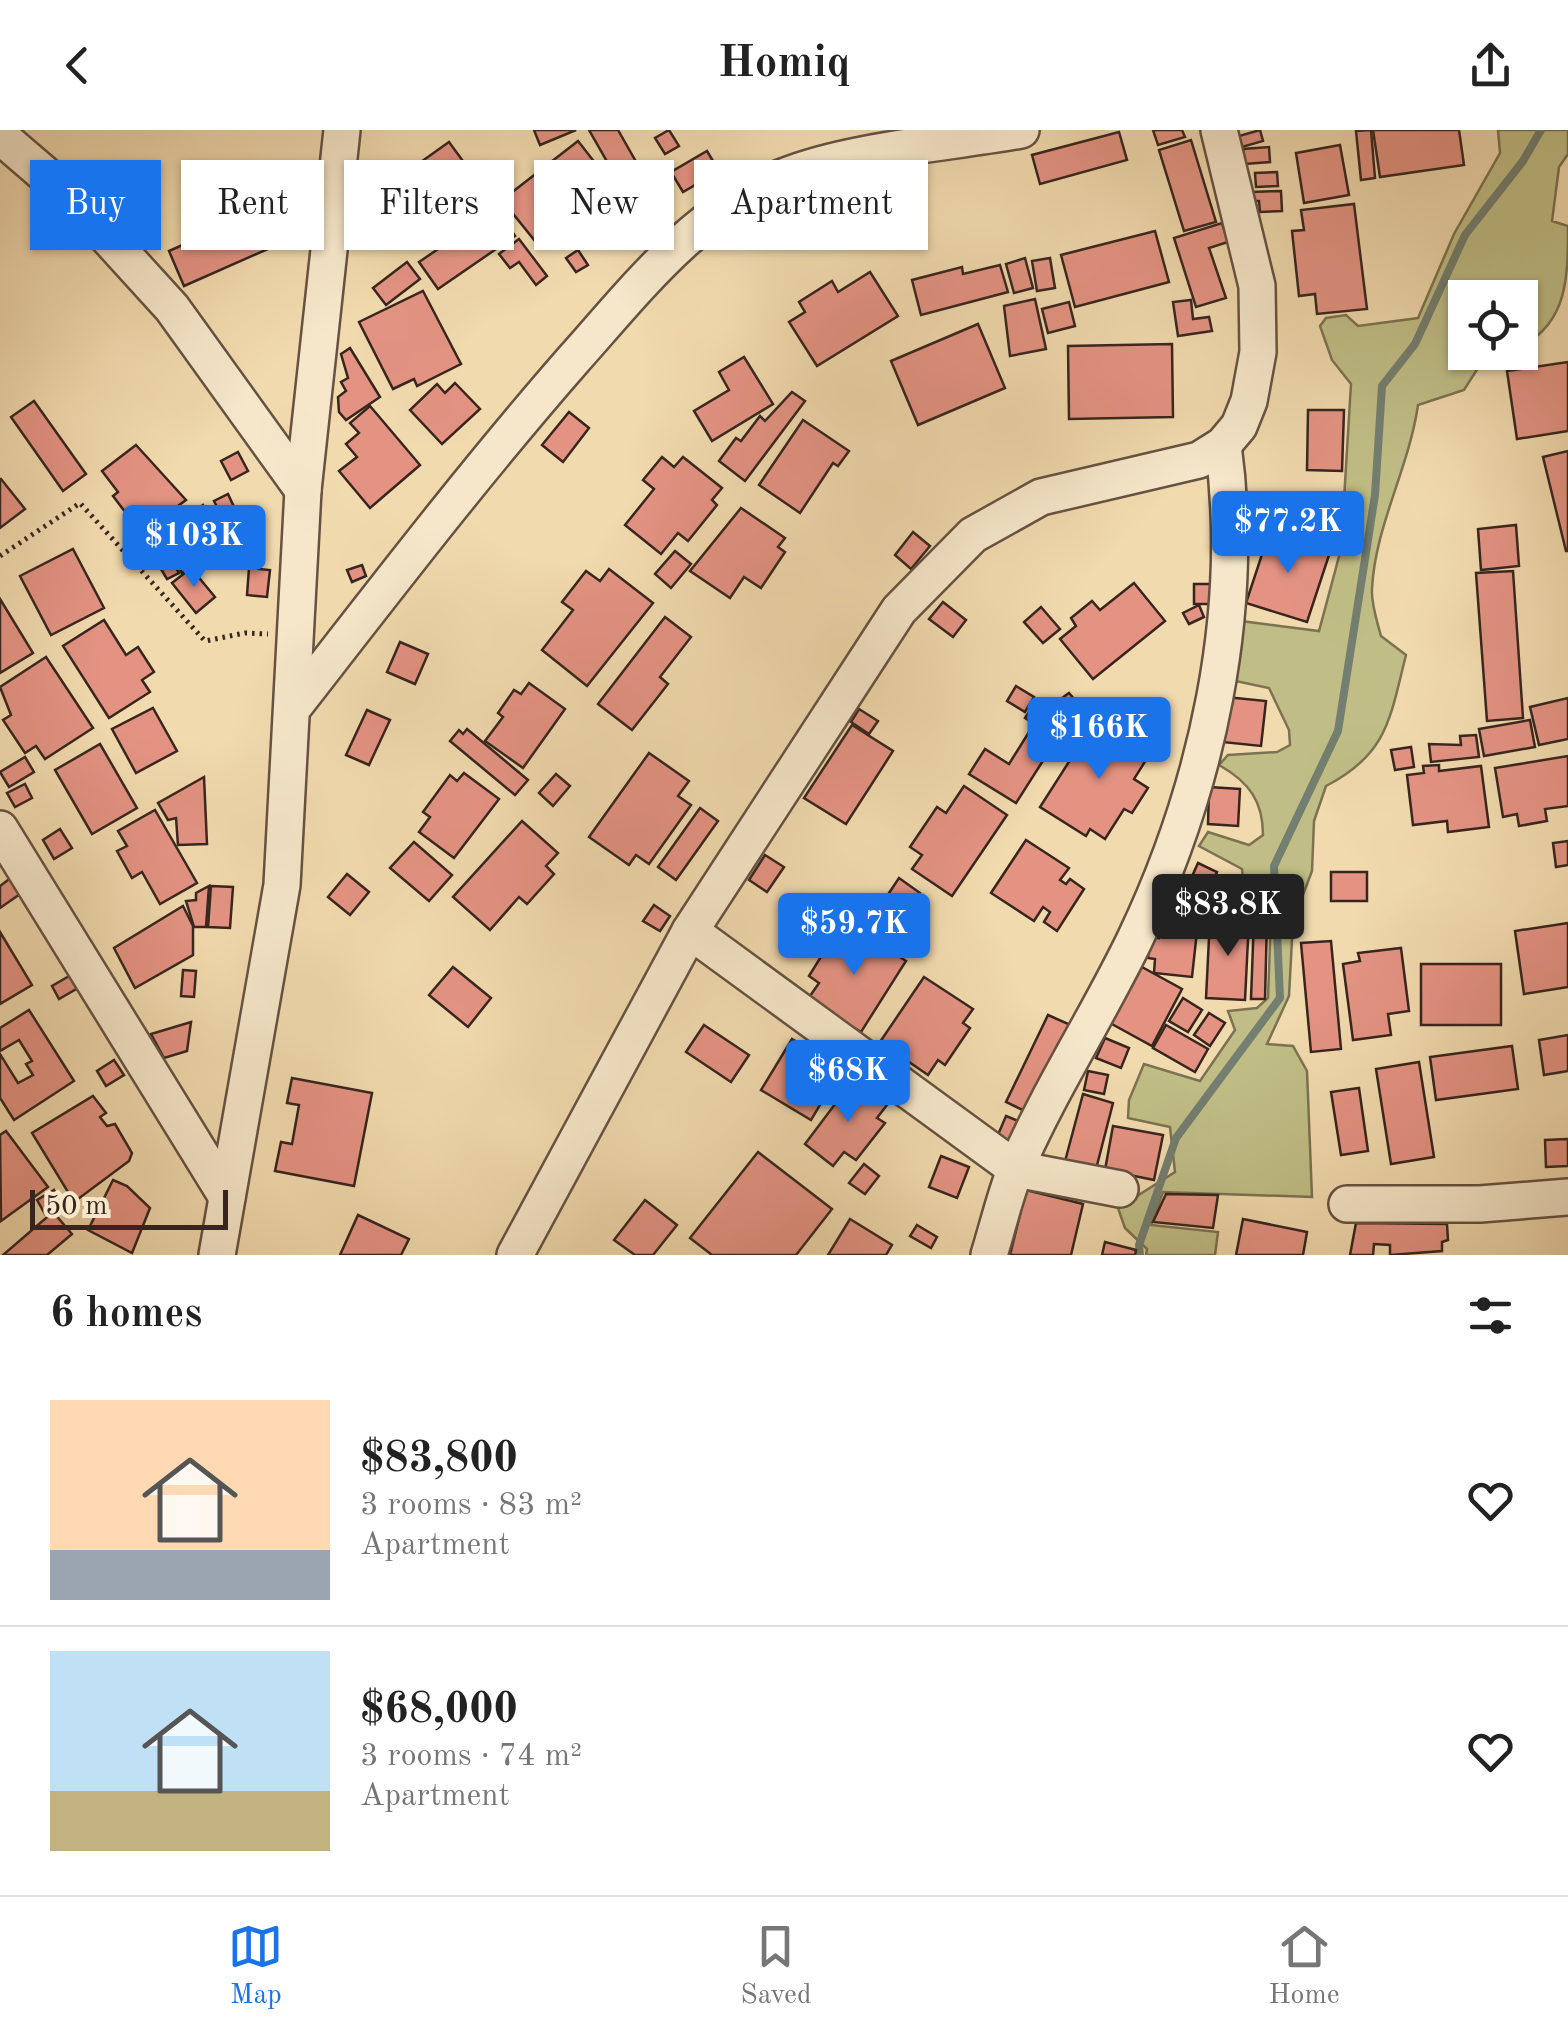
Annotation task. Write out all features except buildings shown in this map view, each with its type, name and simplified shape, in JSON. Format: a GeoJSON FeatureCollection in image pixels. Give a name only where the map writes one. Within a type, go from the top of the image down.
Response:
{"type":"FeatureCollection","features":[{"type":"Feature","properties":{"kind":"street"},"geometry":{"type":"LineString","coordinates":[[217,1255],[282,885],[303,490],[342,130]]}},
{"type":"Feature","properties":{"kind":"street"},"geometry":{"type":"LineString","coordinates":[[292,709],[498,446],[670,251],[744,198],[782,177],[902,140],[1021,130]]}},
{"type":"Feature","properties":{"kind":"street"},"geometry":{"type":"LineString","coordinates":[[516,1255],[690,932],[899,610],[973,535],[1042,497],[1198,460],[1223,445],[1239,426],[1249,401],[1258,352],[1257,303],[1219,130]]}},
{"type":"Feature","properties":{"kind":"street"},"geometry":{"type":"LineString","coordinates":[[0,136],[71,196],[172,308],[303,490]]}},
{"type":"Feature","properties":{"kind":"street"},"geometry":{"type":"LineString","coordinates":[[989,1255],[1016,1169],[1150,908],[1198,776],[1214,697],[1230,572],[1232,508],[1223,445]]}},
{"type":"Feature","properties":{"kind":"street"},"geometry":{"type":"LineString","coordinates":[[0,829],[227,1197]]}},
{"type":"Feature","properties":{"kind":"street"},"geometry":{"type":"LineString","coordinates":[[690,932],[1016,1169],[1120,1189]]}},
{"type":"Feature","properties":{"kind":"street"},"geometry":{"type":"LineString","coordinates":[[1348,1204],[1480,1204],[1568,1198]]}},
{"type":"Feature","properties":{"kind":"path"},"geometry":{"type":"LineString","coordinates":[[0,556],[80,503],[205,641],[245,632],[296,635]]}},
{"type":"Feature","properties":{"kind":"shaded area"},"geometry":{"type":"Polygon","coordinates":[[[1498,130],[1568,130],[1568,154],[1559,167],[1552,221],[1568,226],[1562,297],[1548,325],[1538,335],[1538,280],[1448,280],[1448,370],[1477,370],[1464,390],[1418,405],[1379,543],[1372,589],[1381,636],[1406,655],[1390,716],[1374,747],[1347,774],[1326,786],[1314,821],[1312,871],[1293,921],[1289,996],[1267,1044],[1293,1046],[1307,1071],[1312,1197],[1163,1192],[1151,1225],[1218,1232],[1215,1255],[1146,1255],[1147,1249],[1125,1228],[1118,1208],[1175,1172],[1170,1127],[1128,1118],[1129,1100],[1144,1064],[1200,1081],[1235,1030],[1228,1011],[1257,1008],[1268,998],[1271,916],[1255,914],[1244,890],[1242,869],[1199,846],[1208,832],[1249,845],[1263,835],[1260,812],[1252,794],[1239,778],[1219,765],[1228,755],[1277,752],[1290,745],[1289,730],[1269,688],[1226,679],[1233,620],[1319,631],[1341,549],[1351,384],[1332,360],[1320,326],[1326,318],[1346,315],[1358,326],[1418,318],[1454,234],[1500,153],[1498,130]]]}},
{"type":"Feature","properties":{"kind":"waterway"},"geometry":{"type":"LineString","coordinates":[[1140,1255],[1139,1245],[1176,1138],[1280,998],[1274,866],[1338,731],[1375,495],[1382,386],[1415,344],[1465,235],[1523,161],[1541,130]]}}]}
